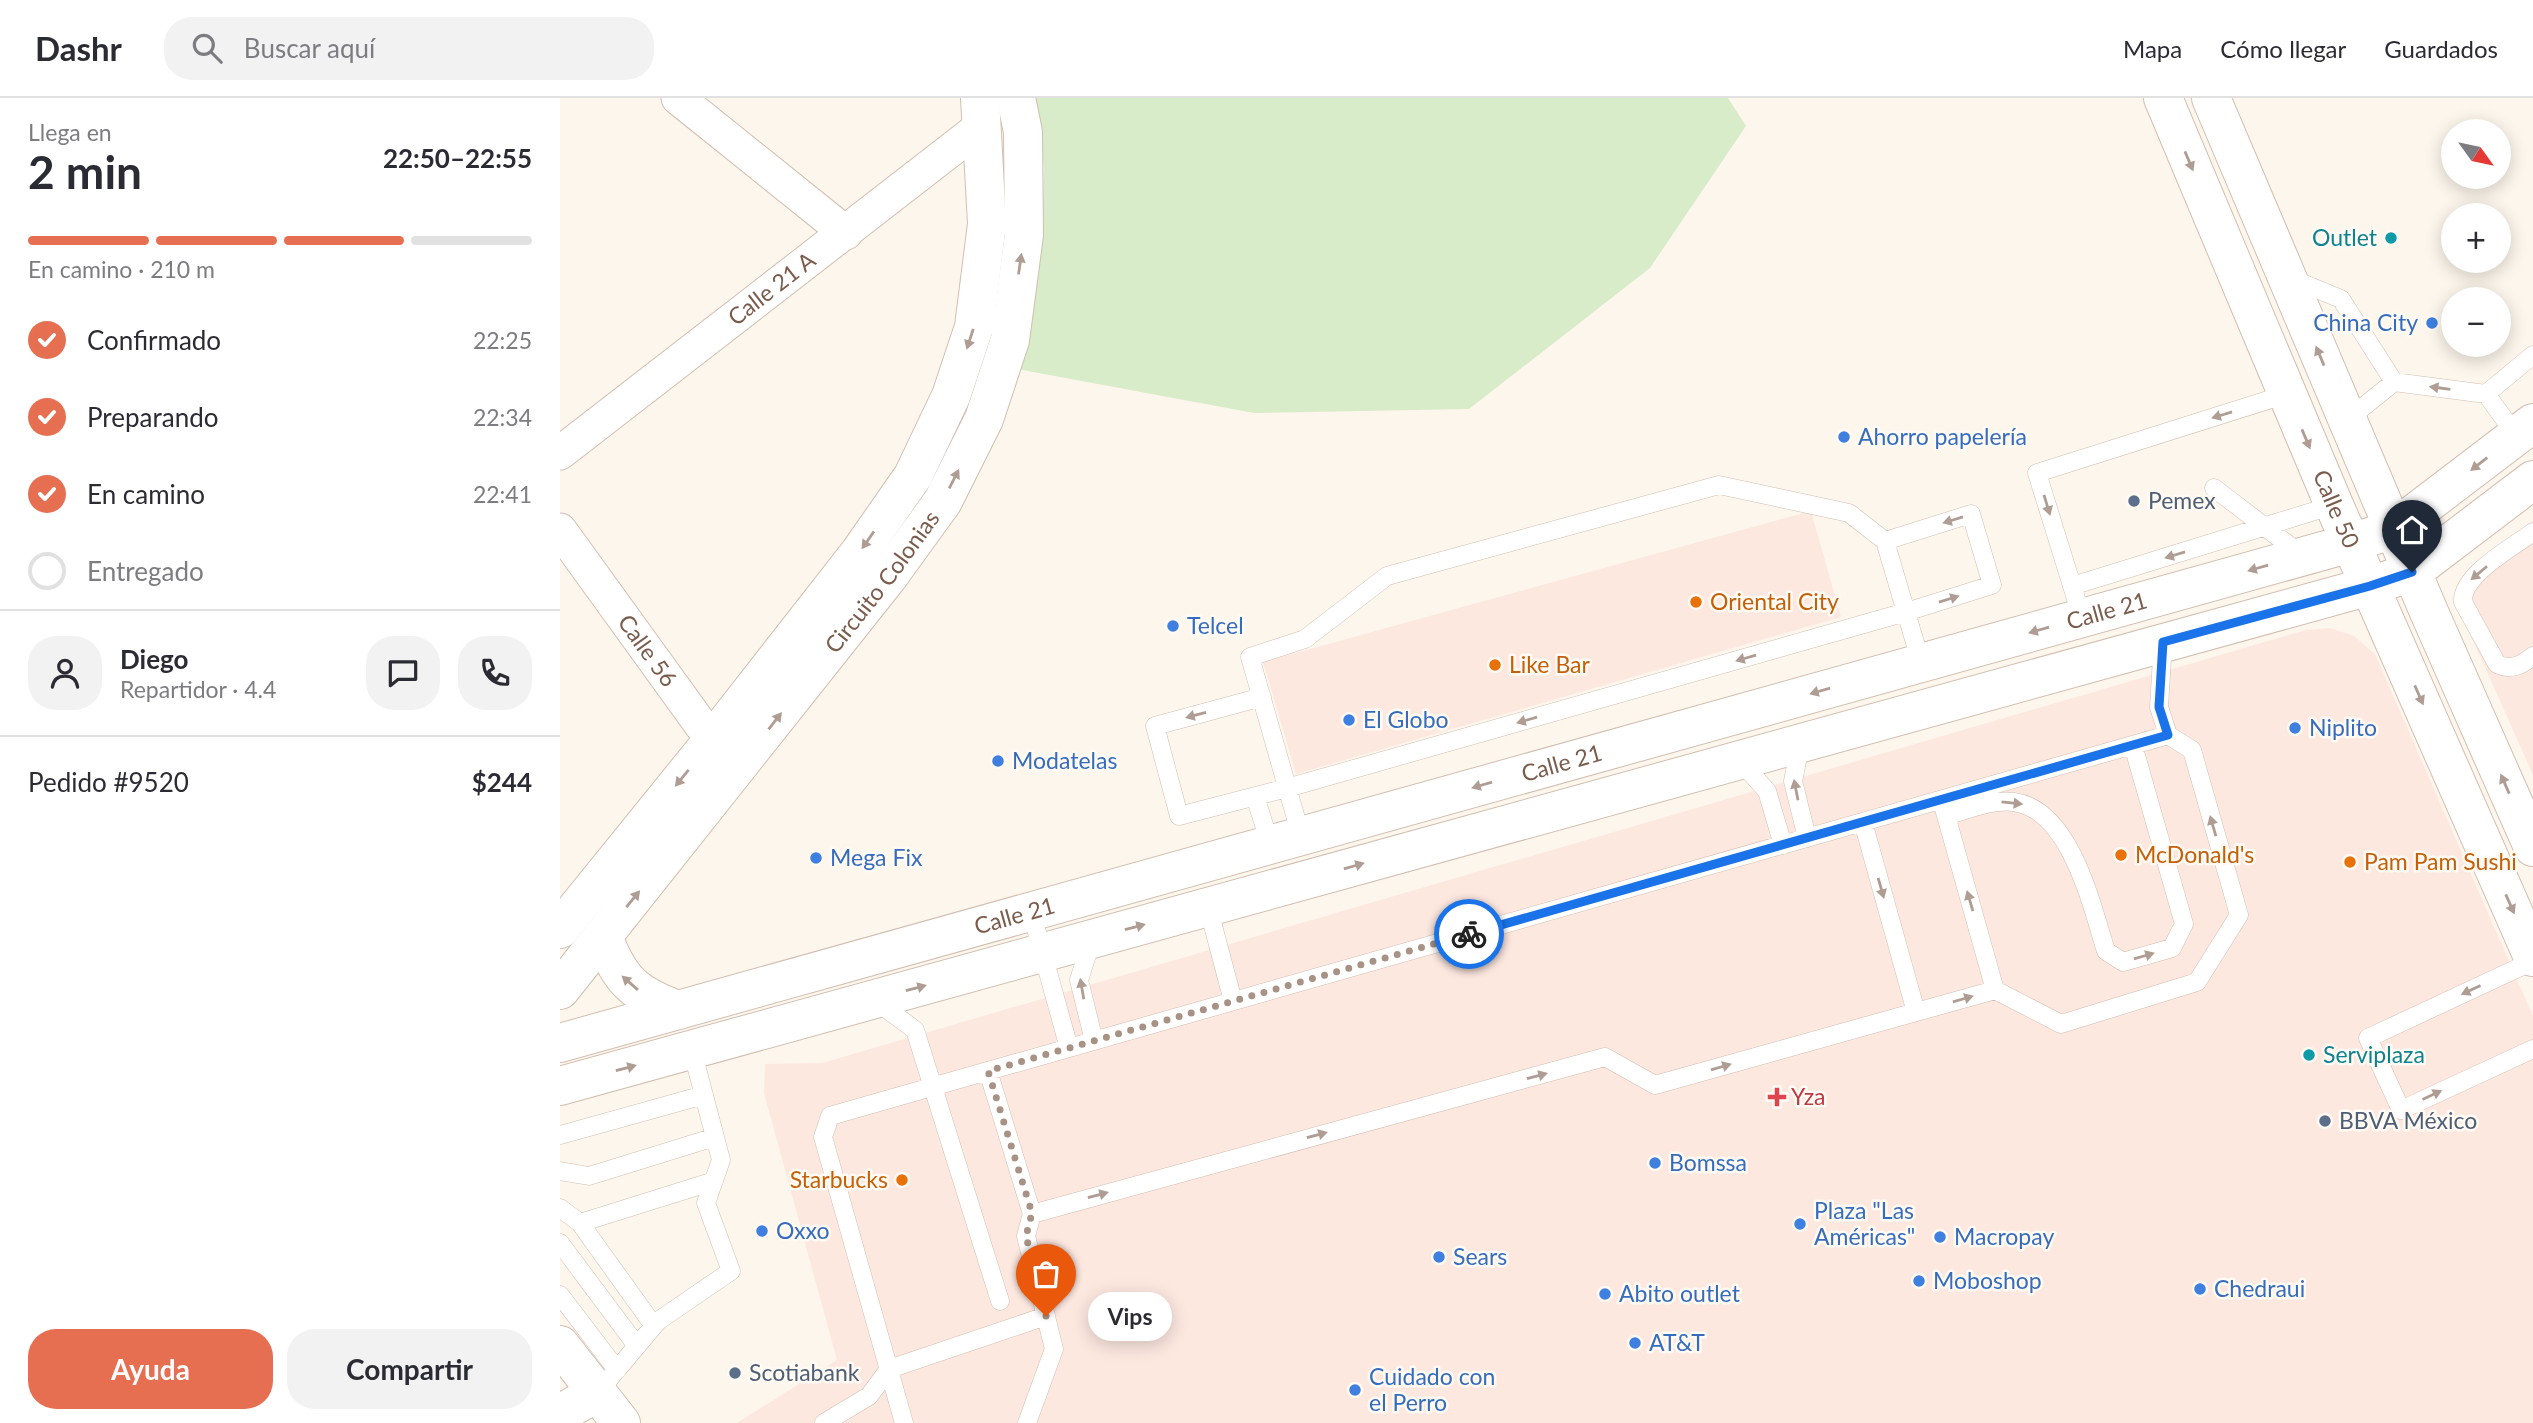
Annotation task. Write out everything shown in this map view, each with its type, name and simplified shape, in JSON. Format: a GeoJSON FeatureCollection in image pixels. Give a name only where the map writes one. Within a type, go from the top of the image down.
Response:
{"type":"FeatureCollection","features":[{"type":"Feature","properties":{"kind":"street"},"geometry":{"type":"LineString","coordinates":[[678,98],[846,233]]}},
{"type":"Feature","properties":{"kind":"street","name":"Circuito Colonias"},"geometry":{"type":"LineString","coordinates":[[560,990],[888,577],[943,501],[984,419],[1010,340],[1024,235],[1023,132],[1016,98]]}},
{"type":"Feature","properties":{"kind":"street","name":"Calle 50"},"geometry":{"type":"LineString","coordinates":[[2163,98],[2334,505],[2533,959]]}},
{"type":"Feature","properties":{"kind":"street","name":"Calle 50"},"geometry":{"type":"LineString","coordinates":[[2211,98],[2412,572],[2533,847]]}},
{"type":"Feature","properties":{"kind":"street","name":"Calle 21 A"},"geometry":{"type":"LineString","coordinates":[[560,453],[846,233],[982,112]]}},
{"type":"Feature","properties":{"kind":"street","name":"Circuito Colonias"},"geometry":{"type":"LineString","coordinates":[[560,929],[860,552],[913,476],[951,396],[974,327],[988,225],[982,112]]}},
{"type":"Feature","properties":{"kind":"street","name":"Calle 21"},"geometry":{"type":"LineString","coordinates":[[560,1043],[1922,663],[2077,602],[2303,556],[2351,543],[2394,529],[2525,429]]}},
{"type":"Feature","properties":{"kind":"street","name":"Calle 21"},"geometry":{"type":"LineString","coordinates":[[560,1086],[2370,586],[2412,572],[2533,481]]}},
{"type":"Feature","properties":{"kind":"street","name":"Calle 56"},"geometry":{"type":"LineString","coordinates":[[560,530],[735,772]]}},
{"type":"Feature","properties":{"kind":"street"},"geometry":{"type":"LineString","coordinates":[[1431,800],[1443,842]]}},
{"type":"Feature","properties":{"kind":"street"},"geometry":{"type":"LineString","coordinates":[[603,936],[612,960],[623,977],[653,1001],[678,1010]]}},
{"type":"Feature","properties":{"kind":"street"},"geometry":{"type":"LineString","coordinates":[[560,1345],[607,1381],[621,1423]]}},
{"type":"Feature","properties":{"kind":"street"},"geometry":{"type":"LineString","coordinates":[[566,1413],[607,1381]]}},
{"type":"Feature","properties":{"kind":"lane"},"geometry":{"type":"LineString","coordinates":[[2287,277],[2341,299],[2394,382]]}},
{"type":"Feature","properties":{"kind":"lane"},"geometry":{"type":"LineString","coordinates":[[2486,394],[2533,355]]}},
{"type":"Feature","properties":{"kind":"lane"},"geometry":{"type":"LineString","coordinates":[[2347,420],[2394,382],[2486,394],[2525,429]]}},
{"type":"Feature","properties":{"kind":"lane"},"geometry":{"type":"LineString","coordinates":[[2287,394],[2037,473],[2077,602],[2266,526],[2334,505]]}},
{"type":"Feature","properties":{"kind":"lane"},"geometry":{"type":"LineString","coordinates":[[1285,840],[1287,788],[1250,657],[1305,639],[1387,576],[1719,485],[1849,513],[1885,541],[1922,663]]}},
{"type":"Feature","properties":{"kind":"lane"},"geometry":{"type":"LineString","coordinates":[[2214,488],[2303,556]]}},
{"type":"Feature","properties":{"kind":"lane"},"geometry":{"type":"LineString","coordinates":[[1262,697],[1155,726],[1178,816],[1287,788],[1906,612],[1992,585],[1971,514],[1885,541]]}},
{"type":"Feature","properties":{"kind":"lane"},"geometry":{"type":"LineString","coordinates":[[2531,663],[2513,667],[2497,664],[2462,596],[2472,578],[2533,532]]}},
{"type":"Feature","properties":{"kind":"lane"},"geometry":{"type":"LineString","coordinates":[[1032,1213],[1605,1057],[1655,1085],[1995,990],[2062,1024],[2197,982],[2239,915],[2192,750],[2168,735],[2159,707],[2163,642]]}},
{"type":"Feature","properties":{"kind":"lane"},"geometry":{"type":"LineString","coordinates":[[1944,808],[2168,735]]}},
{"type":"Feature","properties":{"kind":"lane"},"geometry":{"type":"LineString","coordinates":[[1801,742],[1793,781],[1807,838]]}},
{"type":"Feature","properties":{"kind":"lane"},"geometry":{"type":"LineString","coordinates":[[904,1423],[823,1137],[830,1116],[1863,822],[1944,808],[2007,801],[2032,808],[2053,827],[2074,856],[2106,951],[2123,962],[2172,948],[2184,924],[2133,745]]}},
{"type":"Feature","properties":{"kind":"lane"},"geometry":{"type":"LineString","coordinates":[[1739,760],[1767,791],[1783,845]]}},
{"type":"Feature","properties":{"kind":"lane"},"geometry":{"type":"LineString","coordinates":[[1255,796],[1285,840]]}},
{"type":"Feature","properties":{"kind":"lane"},"geometry":{"type":"LineString","coordinates":[[1944,808],[1995,990]]}},
{"type":"Feature","properties":{"kind":"lane"},"geometry":{"type":"LineString","coordinates":[[1863,822],[1916,1012]]}},
{"type":"Feature","properties":{"kind":"lane"},"geometry":{"type":"LineString","coordinates":[[1208,907],[1233,1001]]}},
{"type":"Feature","properties":{"kind":"lane"},"geometry":{"type":"LineString","coordinates":[[1031,911],[1069,1048]]}},
{"type":"Feature","properties":{"kind":"lane"},"geometry":{"type":"LineString","coordinates":[[1092,939],[1079,980],[1094,1041]]}},
{"type":"Feature","properties":{"kind":"lane"},"geometry":{"type":"LineString","coordinates":[[2533,959],[2368,1038],[2400,1110],[2533,1049]]}},
{"type":"Feature","properties":{"kind":"lane"},"geometry":{"type":"LineString","coordinates":[[874,999],[915,1030],[1000,1301]]}},
{"type":"Feature","properties":{"kind":"lane"},"geometry":{"type":"LineString","coordinates":[[560,1295],[607,1381],[654,1326],[731,1271],[706,1203],[721,1160],[692,1050]]}},
{"type":"Feature","properties":{"kind":"lane"},"geometry":{"type":"LineString","coordinates":[[988,1071],[1032,1213],[1026,1236],[1054,1349],[1027,1423]]}},
{"type":"Feature","properties":{"kind":"lane"},"geometry":{"type":"LineString","coordinates":[[560,1135],[705,1096]]}},
{"type":"Feature","properties":{"kind":"lane"},"geometry":{"type":"LineString","coordinates":[[560,1171],[589,1177],[715,1137]]}},
{"type":"Feature","properties":{"kind":"lane"},"geometry":{"type":"LineString","coordinates":[[580,1223],[714,1181]]}},
{"type":"Feature","properties":{"kind":"lane"},"geometry":{"type":"LineString","coordinates":[[560,1208],[580,1223],[654,1326]]}},
{"type":"Feature","properties":{"kind":"lane"},"geometry":{"type":"LineString","coordinates":[[560,1243],[637,1346]]}},
{"type":"Feature","properties":{"kind":"lane"},"geometry":{"type":"LineString","coordinates":[[824,1423],[869,1396],[889,1369],[1046,1316]]}},
{"type":"Feature","properties":{"kind":"shaded area"},"geometry":{"type":"Polygon","coordinates":[[[1811,511],[1841,617],[1296,774],[1263,662],[1811,511]]]}},
{"type":"Feature","properties":{"kind":"shaded area"},"geometry":{"type":"Polygon","coordinates":[[[2533,524],[2533,775],[2459,609],[2457,598],[2460,579],[2533,524]]]}},
{"type":"Feature","properties":{"kind":"shaded area"},"geometry":{"type":"Polygon","coordinates":[[[2330,628],[2354,636],[2375,654],[2533,1016],[2533,1423],[737,1423],[837,1360],[764,1093],[765,1064],[822,1063],[2306,630],[2330,628]]]}},
{"type":"Feature","properties":{"kind":"green space"},"geometry":{"type":"Polygon","coordinates":[[[1036,98],[1728,98],[1746,126],[1650,268],[1469,409],[1254,413],[1017,369],[1042,241],[1044,169],[1036,98]]]}},
{"type":"Feature","properties":{"kind":"way so far"},"geometry":{"type":"LineString","coordinates":[[1046,1316],[1026,1236],[1032,1213],[988,1071],[1469,934]]}},
{"type":"Feature","properties":{"kind":"place","name":"Outlet"},"geometry":{"type":"Point","coordinates":[2391,238]}},
{"type":"Feature","properties":{"kind":"place","name":"China City"},"geometry":{"type":"Point","coordinates":[2432,323]}},
{"type":"Feature","properties":{"kind":"place","name":"Ahorro papelería"},"geometry":{"type":"Point","coordinates":[1844,437]}},
{"type":"Feature","properties":{"kind":"place","name":"Pemex"},"geometry":{"type":"Point","coordinates":[2134,501]}},
{"type":"Feature","properties":{"kind":"place","name":"Oriental City"},"geometry":{"type":"Point","coordinates":[1696,602]}},
{"type":"Feature","properties":{"kind":"place","name":"Telcel"},"geometry":{"type":"Point","coordinates":[1173,626]}},
{"type":"Feature","properties":{"kind":"place","name":"Like Bar"},"geometry":{"type":"Point","coordinates":[1495,665]}},
{"type":"Feature","properties":{"kind":"place","name":"El Globo"},"geometry":{"type":"Point","coordinates":[1349,720]}},
{"type":"Feature","properties":{"kind":"place","name":"Niplito"},"geometry":{"type":"Point","coordinates":[2295,728]}},
{"type":"Feature","properties":{"kind":"place","name":"Modatelas"},"geometry":{"type":"Point","coordinates":[998,761]}},
{"type":"Feature","properties":{"kind":"place","name":"McDonald's"},"geometry":{"type":"Point","coordinates":[2121,855]}},
{"type":"Feature","properties":{"kind":"place","name":"Mega Fix"},"geometry":{"type":"Point","coordinates":[816,858]}},
{"type":"Feature","properties":{"kind":"place","name":"Pam Pam Sushi"},"geometry":{"type":"Point","coordinates":[2350,862]}},
{"type":"Feature","properties":{"kind":"place","name":"Serviplaza"},"geometry":{"type":"Point","coordinates":[2309,1055]}},
{"type":"Feature","properties":{"kind":"place","name":"Yza"},"geometry":{"type":"Point","coordinates":[1777,1097]}},
{"type":"Feature","properties":{"kind":"place","name":"BBVA México"},"geometry":{"type":"Point","coordinates":[2325,1121]}},
{"type":"Feature","properties":{"kind":"place","name":"Bomssa"},"geometry":{"type":"Point","coordinates":[1655,1163]}},
{"type":"Feature","properties":{"kind":"place","name":"Starbucks"},"geometry":{"type":"Point","coordinates":[902,1180]}},
{"type":"Feature","properties":{"kind":"place","name":"Plaza \"Las Américas\""},"geometry":{"type":"Point","coordinates":[1800,1224]}},
{"type":"Feature","properties":{"kind":"place","name":"Oxxo"},"geometry":{"type":"Point","coordinates":[762,1231]}},
{"type":"Feature","properties":{"kind":"place","name":"Macropay"},"geometry":{"type":"Point","coordinates":[1940,1237]}},
{"type":"Feature","properties":{"kind":"place","name":"Sears"},"geometry":{"type":"Point","coordinates":[1439,1257]}},
{"type":"Feature","properties":{"kind":"place","name":"Moboshop"},"geometry":{"type":"Point","coordinates":[1919,1281]}},
{"type":"Feature","properties":{"kind":"place","name":"Chedraui"},"geometry":{"type":"Point","coordinates":[2200,1289]}},
{"type":"Feature","properties":{"kind":"place","name":"Abito outlet"},"geometry":{"type":"Point","coordinates":[1605,1294]}},
{"type":"Feature","properties":{"kind":"place","name":"Vips"},"geometry":{"type":"Point","coordinates":[1046,1316]}},
{"type":"Feature","properties":{"kind":"place","name":"AT&T"},"geometry":{"type":"Point","coordinates":[1635,1343]}},
{"type":"Feature","properties":{"kind":"place","name":"Scotiabank"},"geometry":{"type":"Point","coordinates":[735,1373]}},
{"type":"Feature","properties":{"kind":"place","name":"Cuidado con el Perro"},"geometry":{"type":"Point","coordinates":[1355,1390]}},
{"type":"Feature","properties":{"kind":"route"},"geometry":{"type":"LineString","coordinates":[[1469,934],[2168,735],[2159,707],[2163,642],[2370,586],[2412,572]]}}]}
